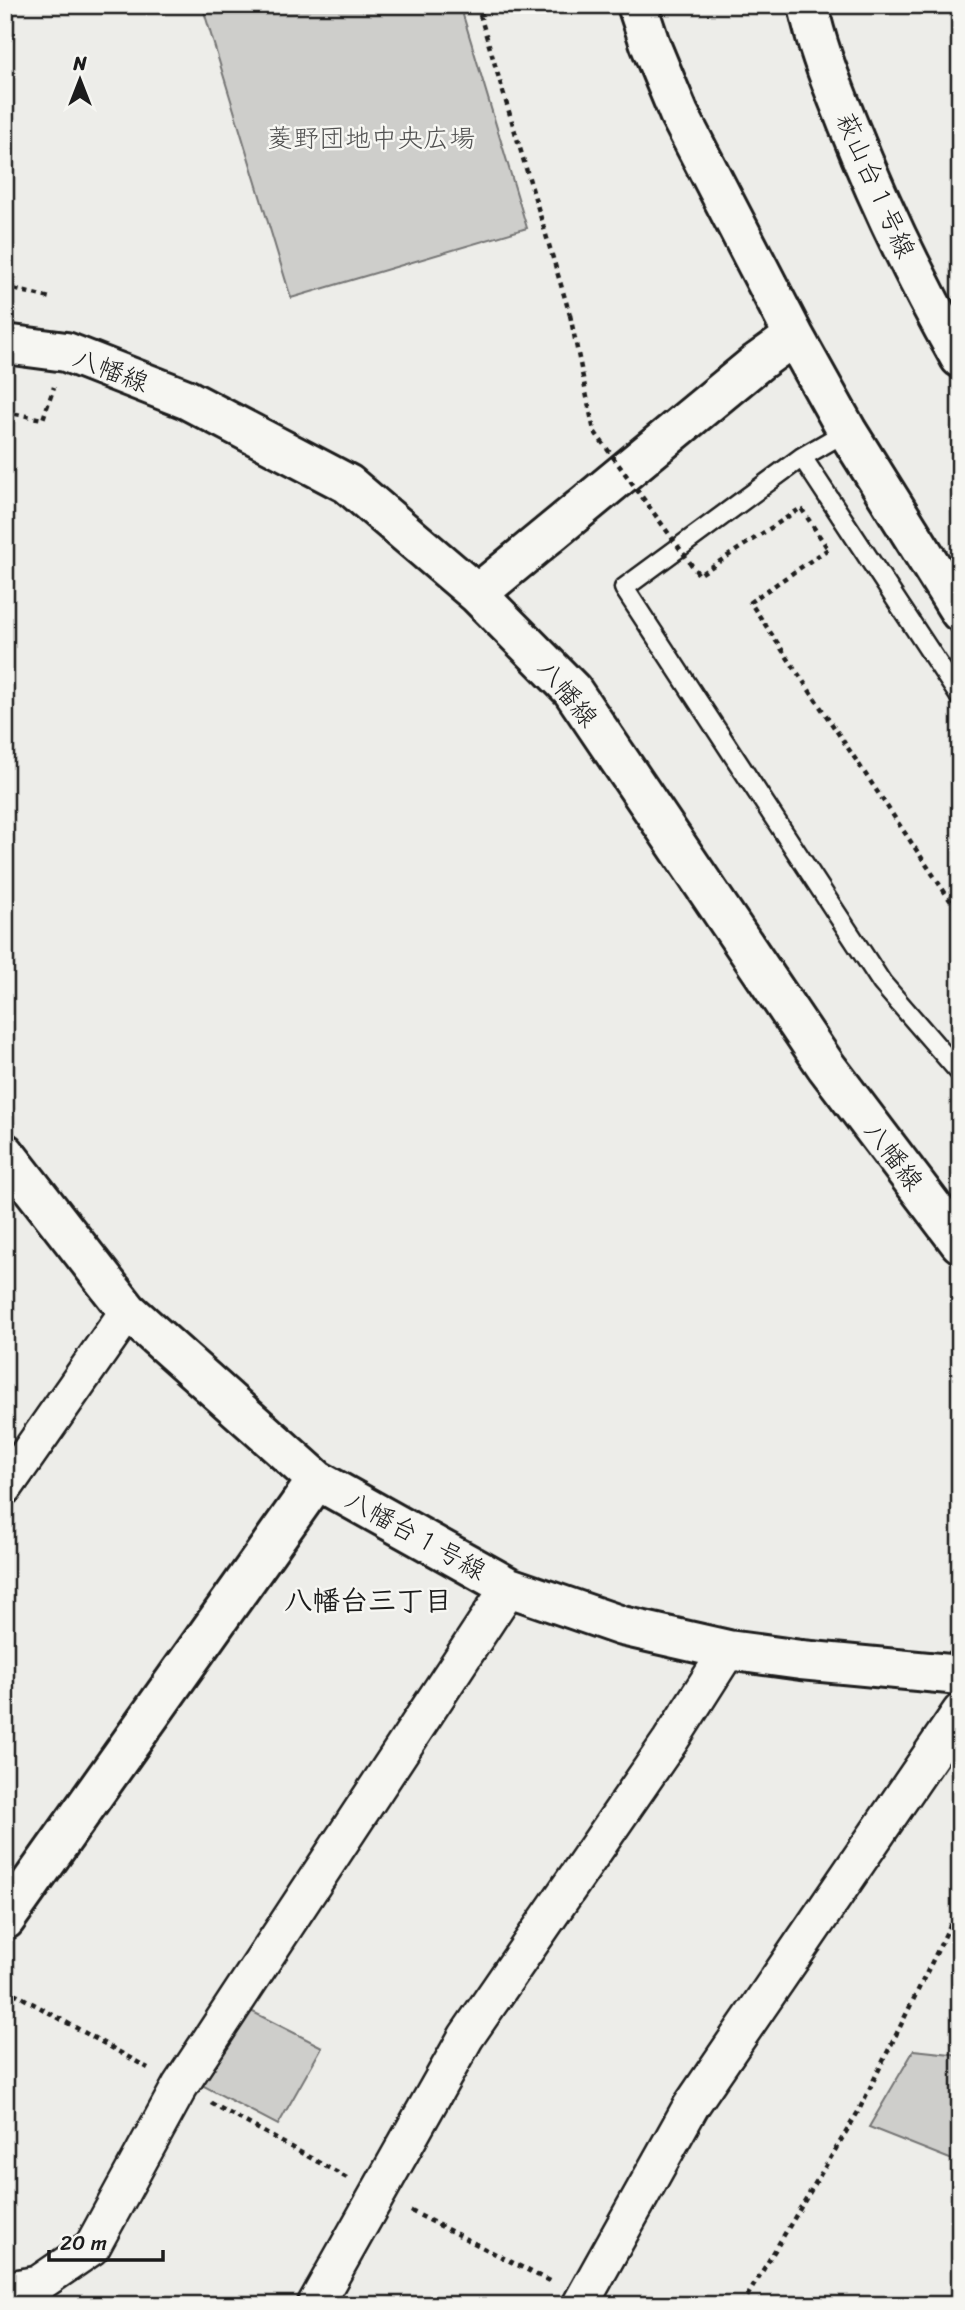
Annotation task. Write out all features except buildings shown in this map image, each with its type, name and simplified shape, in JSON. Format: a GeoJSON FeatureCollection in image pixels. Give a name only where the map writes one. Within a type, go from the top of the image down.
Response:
{"type":"FeatureCollection","features":[{"type":"Feature","properties":{"kind":"street"},"geometry":{"type":"LineString","coordinates":[[637,5],[679,114],[794,335],[847,431],[960,612]]}},
{"type":"Feature","properties":{"kind":"street","name":"萩山台１号線"},"geometry":{"type":"LineString","coordinates":[[808,5],[816,45],[865,169],[937,317],[960,358]]}},
{"type":"Feature","properties":{"kind":"street"},"geometry":{"type":"LineString","coordinates":[[477,594],[794,335]]}},
{"type":"Feature","properties":{"kind":"street","name":"八幡線"},"geometry":{"type":"LineString","coordinates":[[5,344],[66,352],[186,398],[348,484],[477,594],[572,690],[826,1066],[960,1243]]}},
{"type":"Feature","properties":{"kind":"street","name":"八幡台１号線"},"geometry":{"type":"LineString","coordinates":[[5,1153],[128,1311],[317,1480],[509,1587],[622,1626],[728,1650],[801,1660],[960,1675]]}},
{"type":"Feature","properties":{"kind":"street"},"geometry":{"type":"LineString","coordinates":[[5,1488],[128,1311]]}},
{"type":"Feature","properties":{"kind":"street"},"geometry":{"type":"LineString","coordinates":[[5,1920],[317,1480]]}},
{"type":"Feature","properties":{"kind":"street"},"geometry":{"type":"LineString","coordinates":[[5,2290],[38,2284],[93,2247],[180,2086],[509,1587]]}},
{"type":"Feature","properties":{"kind":"street"},"geometry":{"type":"LineString","coordinates":[[315,2305],[466,2037],[670,1741],[728,1650]]}},
{"type":"Feature","properties":{"kind":"street"},"geometry":{"type":"LineString","coordinates":[[582,2301],[691,2106],[960,1712]]}},
{"type":"Feature","properties":{"kind":"lane"},"geometry":{"type":"LineString","coordinates":[[847,431],[802,457],[624,588],[882,984],[960,1073]]}},
{"type":"Feature","properties":{"kind":"lane"},"geometry":{"type":"LineString","coordinates":[[802,457],[960,697]]}},
{"type":"Feature","properties":{"kind":"path"},"geometry":{"type":"LineString","coordinates":[[477,5],[570,315],[594,431],[699,575],[801,508],[828,549],[750,602],[960,915]]}},
{"type":"Feature","properties":{"kind":"path"},"geometry":{"type":"LineString","coordinates":[[480,15],[511,5]]}},
{"type":"Feature","properties":{"kind":"path"},"geometry":{"type":"LineString","coordinates":[[5,287],[50,298]]}},
{"type":"Feature","properties":{"kind":"path"},"geometry":{"type":"LineString","coordinates":[[5,412],[43,419],[66,352]]}},
{"type":"Feature","properties":{"kind":"path"},"geometry":{"type":"LineString","coordinates":[[742,2305],[858,2112],[960,1905]]}},
{"type":"Feature","properties":{"kind":"path"},"geometry":{"type":"LineString","coordinates":[[5,1988],[377,2195],[582,2301]]}},
{"type":"Feature","properties":{"kind":"green space","name":"菱野団地中央広場"},"geometry":{"type":"Polygon","coordinates":[[[202,5],[460,5],[527,228],[291,298],[202,5]]]}},
{"type":"Feature","properties":{"kind":"green space"},"geometry":{"type":"Polygon","coordinates":[[[247,2009],[322,2047],[278,2125],[198,2083],[247,2009]]]}},
{"type":"Feature","properties":{"kind":"green space"},"geometry":{"type":"Polygon","coordinates":[[[914,2050],[960,2055],[960,2163],[869,2127],[914,2050]]]}},
{"type":"Feature","properties":{"kind":"district","name":"八幡台三丁目"},"geometry":{"type":"Point","coordinates":[368,1600]}}]}
